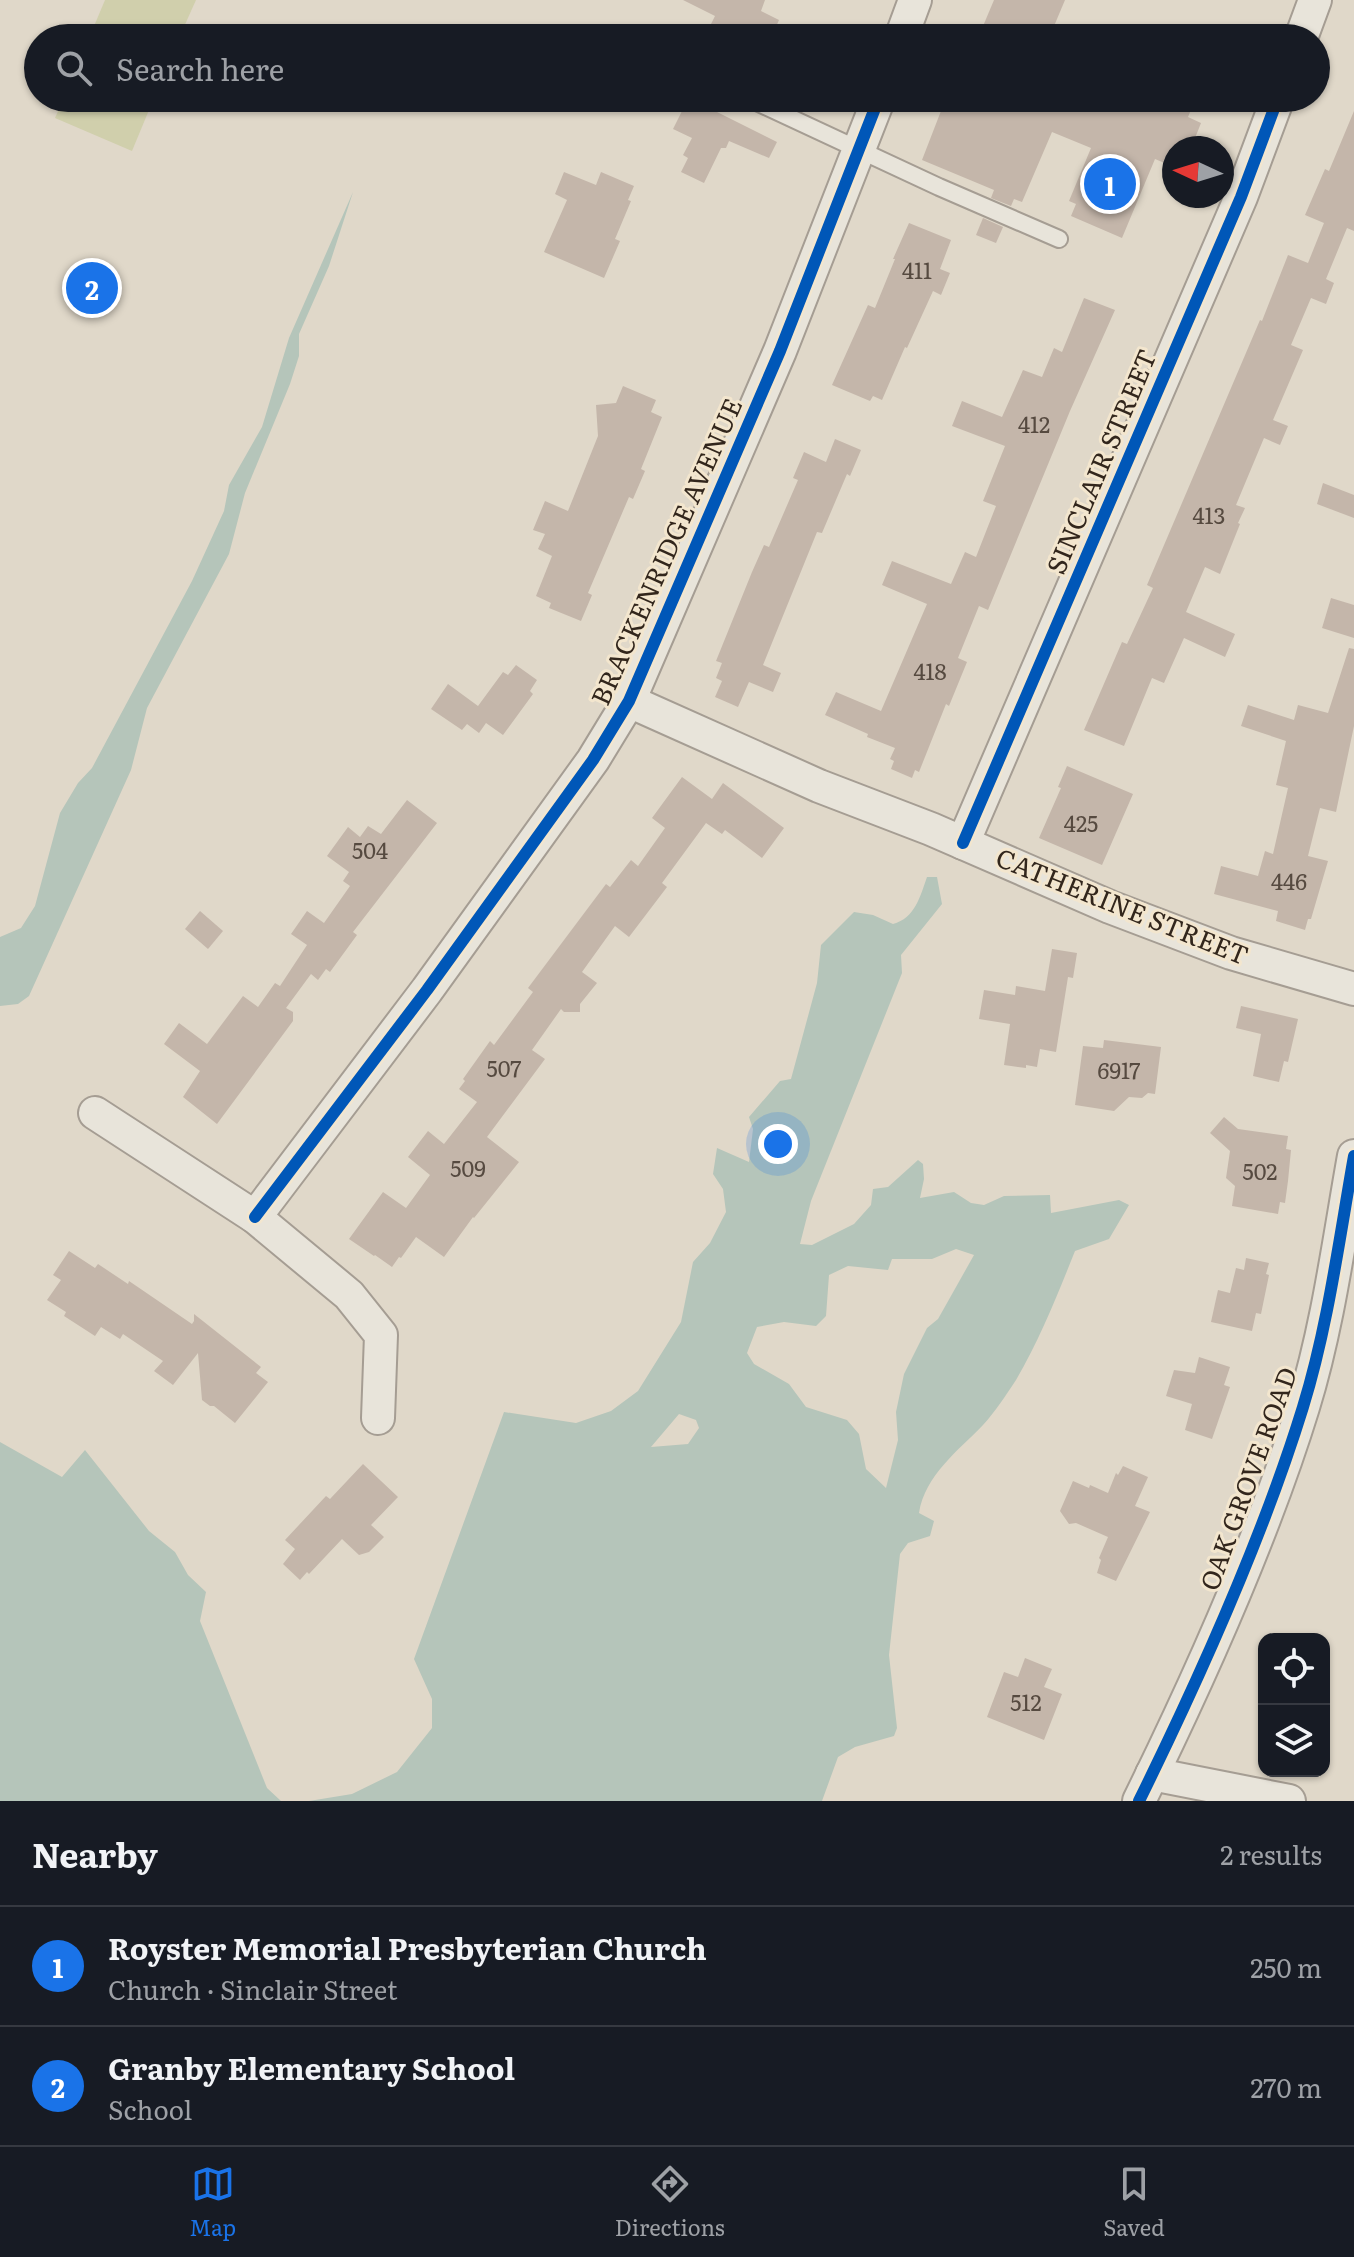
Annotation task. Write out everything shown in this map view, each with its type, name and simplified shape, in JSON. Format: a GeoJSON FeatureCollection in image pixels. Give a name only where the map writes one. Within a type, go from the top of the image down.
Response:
{"type":"FeatureCollection","features":[{"type":"Feature","properties":{"kind":"street"},"geometry":{"type":"LineString","coordinates":[[906,24],[915,0]]}},
{"type":"Feature","properties":{"kind":"street"},"geometry":{"type":"LineString","coordinates":[[1306,24],[1315,0]]}},
{"type":"Feature","properties":{"kind":"street","name":"BRACKENRIDGE AVENUE"},"geometry":{"type":"LineString","coordinates":[[255,1217],[427,990],[593,760],[629,701],[780,351],[874,112]]}},
{"type":"Feature","properties":{"kind":"street","name":"SINCLAIR STREET"},"geometry":{"type":"LineString","coordinates":[[963,843],[1241,197],[1273,112]]}},
{"type":"Feature","properties":{"kind":"street","name":"CATHERINE STREET"},"geometry":{"type":"LineString","coordinates":[[629,701],[819,786],[963,843],[1110,907],[1218,948],[1354,989]]}},
{"type":"Feature","properties":{"kind":"street"},"geometry":{"type":"LineString","coordinates":[[95,1113],[255,1217],[349,1295],[381,1335],[378,1418]]}},
{"type":"Feature","properties":{"kind":"street","name":"OAK GROVE ROAD"},"geometry":{"type":"LineString","coordinates":[[1145,1788],[1232,1597],[1304,1406],[1327,1308],[1354,1156]]}},
{"type":"Feature","properties":{"kind":"street"},"geometry":{"type":"LineString","coordinates":[[1145,1788],[1289,1801]]}},
{"type":"Feature","properties":{"kind":"lane"},"geometry":{"type":"LineString","coordinates":[[778,112],[1059,239]]}},
{"type":"Feature","properties":{"kind":"green space"},"geometry":{"type":"Polygon","coordinates":[[[105,0],[196,0],[185,24],[95,24],[105,0]]]}},
{"type":"Feature","properties":{"kind":"green space"},"geometry":{"type":"Polygon","coordinates":[[[58,112],[148,112],[132,151],[55,118],[58,112]]]}},
{"type":"Feature","properties":{"kind":"shaded area"},"geometry":{"type":"Polygon","coordinates":[[[353,192],[329,266],[299,334],[299,356],[245,493],[229,554],[147,708],[131,770],[29,996],[18,1004],[0,1006],[0,937],[21,928],[35,906],[60,813],[78,783],[92,768],[192,581],[224,511],[229,485],[262,427],[289,338],[353,192]]]}},
{"type":"Feature","properties":{"kind":"shaded area"},"geometry":{"type":"Polygon","coordinates":[[[927,877],[937,877],[942,904],[901,955],[902,973],[811,1201],[800,1244],[812,1245],[854,1224],[871,1205],[873,1189],[888,1187],[918,1160],[923,1164],[924,1179],[920,1198],[954,1192],[971,1203],[984,1205],[1004,1196],[1050,1195],[1051,1213],[1119,1200],[1129,1205],[1109,1239],[1075,1251],[1055,1301],[1016,1380],[987,1420],[936,1475],[922,1499],[919,1513],[934,1521],[930,1536],[908,1543],[900,1554],[889,1655],[897,1728],[894,1736],[855,1747],[838,1757],[822,1801],[309,1801],[352,1794],[397,1772],[432,1728],[432,1699],[414,1659],[504,1412],[576,1423],[611,1411],[638,1391],[681,1322],[693,1262],[710,1243],[726,1212],[723,1189],[713,1174],[717,1148],[749,1162],[753,1129],[749,1117],[780,1081],[791,1079],[817,983],[821,945],[854,912],[873,915],[893,924],[907,917],[916,906],[927,877]],[[956,1249],[932,1259],[892,1259],[888,1270],[848,1266],[829,1275],[826,1316],[816,1326],[784,1322],[757,1327],[747,1353],[754,1364],[789,1384],[806,1407],[847,1420],[859,1434],[866,1469],[886,1488],[898,1440],[896,1412],[904,1374],[927,1328],[938,1319],[974,1255],[956,1249]],[[679,1414],[651,1447],[688,1444],[699,1428],[696,1420],[679,1414]]]}},
{"type":"Feature","properties":{"kind":"shaded area"},"geometry":{"type":"Polygon","coordinates":[[[0,1442],[62,1477],[85,1450],[149,1531],[175,1552],[188,1575],[206,1592],[200,1621],[267,1788],[281,1801],[0,1801],[0,1442]]]}},
{"type":"Feature","properties":{"kind":"building"},"geometry":{"type":"Polygon","coordinates":[[[683,0],[765,0],[761,11],[779,20],[777,24],[711,24],[715,16],[683,0]]]}},
{"type":"Feature","properties":{"kind":"building"},"geometry":{"type":"Polygon","coordinates":[[[994,0],[1065,0],[1055,24],[984,24],[994,0]]]}},
{"type":"Feature","properties":{"kind":"building"},"geometry":{"type":"Polygon","coordinates":[[[1354,111],[1354,231],[1347,228],[1326,279],[1334,283],[1326,304],[1311,298],[1291,345],[1303,350],[1273,420],[1288,426],[1280,445],[1264,438],[1236,505],[1245,508],[1220,574],[1205,567],[1186,612],[1235,634],[1225,657],[1184,638],[1164,683],[1152,678],[1124,746],[1084,730],[1122,642],[1127,644],[1153,588],[1147,585],[1288,255],[1308,263],[1324,223],[1305,215],[1325,169],[1329,171],[1354,111]]]}},
{"type":"Feature","properties":{"kind":"building"},"geometry":{"type":"Polygon","coordinates":[[[682,112],[717,112],[777,142],[769,158],[729,141],[726,148],[721,148],[704,183],[681,172],[688,158],[683,155],[692,138],[673,129],[682,112]]]}},
{"type":"Feature","properties":{"kind":"building"},"geometry":{"type":"Polygon","coordinates":[[[941,112],[1190,112],[1188,117],[1201,123],[1196,136],[1162,136],[1162,162],[1155,159],[1122,238],[1071,216],[1076,204],[1069,201],[1091,148],[1052,132],[1022,202],[1014,199],[1011,206],[991,198],[994,190],[922,160],[941,112]]]}},
{"type":"Feature","properties":{"kind":"building"},"geometry":{"type":"Polygon","coordinates":[[[564,172],[596,185],[601,172],[634,186],[615,239],[620,241],[604,278],[544,252],[567,200],[555,194],[564,172]]]}},
{"type":"Feature","properties":{"kind":"building"},"geometry":{"type":"Polygon","coordinates":[[[983,218],[1003,227],[996,243],[976,235],[983,218]]]}},
{"type":"Feature","properties":{"kind":"building"},"geometry":{"type":"Polygon","coordinates":[[[909,223],[951,240],[940,269],[950,273],[941,295],[933,291],[882,400],[873,396],[870,401],[832,385],[868,305],[875,308],[909,223]]]}},
{"type":"Feature","properties":{"kind":"building"},"geometry":{"type":"Polygon","coordinates":[[[1084,298],[1115,310],[988,610],[979,606],[958,658],[967,662],[949,706],[946,704],[919,772],[915,770],[912,778],[891,769],[894,761],[890,759],[895,748],[825,715],[836,692],[881,711],[927,604],[882,585],[892,561],[951,584],[965,552],[976,557],[996,506],[983,501],[1005,446],[952,426],[962,401],[1002,417],[1023,370],[1042,377],[1054,348],[1062,352],[1084,298]]]}},
{"type":"Feature","properties":{"kind":"building"},"geometry":{"type":"Polygon","coordinates":[[[623,386],[656,400],[651,412],[662,417],[641,469],[645,471],[633,499],[629,497],[588,593],[592,595],[581,621],[549,608],[551,603],[536,596],[552,556],[538,549],[545,534],[533,530],[545,501],[568,511],[598,436],[596,405],[616,403],[623,386]]]}},
{"type":"Feature","properties":{"kind":"building"},"geometry":{"type":"Polygon","coordinates":[[[835,439],[861,450],[850,476],[847,474],[822,533],[817,532],[763,665],[781,673],[773,692],[749,682],[738,707],[715,697],[722,681],[716,678],[722,663],[716,661],[764,545],[769,547],[798,480],[793,478],[804,452],[826,462],[835,439]]]}},
{"type":"Feature","properties":{"kind":"building"},"geometry":{"type":"Polygon","coordinates":[[[1323,483],[1354,495],[1354,518],[1317,504],[1323,483]]]}},
{"type":"Feature","properties":{"kind":"building"},"geometry":{"type":"Polygon","coordinates":[[[1331,598],[1354,605],[1354,638],[1322,628],[1331,598]]]}},
{"type":"Feature","properties":{"kind":"building"},"geometry":{"type":"Polygon","coordinates":[[[1349,648],[1354,649],[1354,726],[1336,812],[1320,808],[1308,856],[1328,861],[1305,930],[1276,921],[1278,911],[1214,894],[1221,866],[1258,876],[1265,851],[1273,854],[1288,788],[1276,785],[1286,741],[1241,726],[1248,705],[1294,720],[1298,705],[1328,713],[1349,648]]]}},
{"type":"Feature","properties":{"kind":"building"},"geometry":{"type":"Polygon","coordinates":[[[516,665],[537,680],[530,691],[533,694],[503,735],[486,723],[479,733],[467,724],[462,730],[431,709],[448,684],[478,706],[503,672],[508,675],[516,665]]]}},
{"type":"Feature","properties":{"kind":"building"},"geometry":{"type":"Polygon","coordinates":[[[1067,766],[1133,794],[1102,865],[1039,838],[1067,766]]]}},
{"type":"Feature","properties":{"kind":"building"},"geometry":{"type":"Polygon","coordinates":[[[682,777],[712,799],[723,783],[784,828],[762,858],[725,830],[722,834],[706,823],[662,883],[667,887],[629,937],[615,926],[582,972],[597,983],[580,1004],[580,1012],[564,1012],[561,1009],[532,1050],[545,1059],[487,1137],[519,1162],[444,1257],[416,1237],[392,1267],[349,1239],[383,1192],[406,1208],[430,1175],[408,1157],[428,1131],[444,1144],[477,1102],[459,1089],[465,1081],[463,1079],[490,1041],[494,1045],[533,992],[528,988],[606,884],[610,887],[631,860],[638,866],[665,828],[652,818],[682,777]]]}},
{"type":"Feature","properties":{"kind":"building"},"geometry":{"type":"Polygon","coordinates":[[[407,800],[437,823],[353,932],[357,935],[330,972],[326,969],[318,980],[311,974],[286,1008],[293,1012],[293,1021],[217,1124],[183,1097],[200,1071],[164,1044],[179,1023],[207,1044],[243,996],[258,1007],[275,983],[280,986],[307,945],[291,934],[307,911],[324,923],[350,886],[343,881],[349,872],[327,856],[348,827],[360,837],[368,826],[381,834],[407,800]]]}},
{"type":"Feature","properties":{"kind":"building"},"geometry":{"type":"Polygon","coordinates":[[[200,911],[223,931],[208,949],[185,929],[200,911]]]}},
{"type":"Feature","properties":{"kind":"building"},"geometry":{"type":"Polygon","coordinates":[[[1052,949],[1077,953],[1073,978],[1068,977],[1056,1052],[1040,1049],[1037,1067],[1004,1065],[1010,1024],[979,1019],[984,990],[1015,995],[1016,986],[1045,991],[1052,949]]]}},
{"type":"Feature","properties":{"kind":"building"},"geometry":{"type":"Polygon","coordinates":[[[1241,1006],[1298,1019],[1288,1062],[1284,1061],[1279,1082],[1253,1076],[1261,1034],[1236,1028],[1241,1006]]]}},
{"type":"Feature","properties":{"kind":"building"},"geometry":{"type":"Polygon","coordinates":[[[1104,1040],[1161,1047],[1155,1094],[1148,1093],[1142,1098],[1129,1097],[1114,1111],[1075,1105],[1083,1046],[1103,1048],[1104,1040]]]}},
{"type":"Feature","properties":{"kind":"building"},"geometry":{"type":"Polygon","coordinates":[[[1224,1117],[1238,1129],[1288,1136],[1286,1149],[1291,1150],[1288,1181],[1285,1203],[1280,1202],[1278,1214],[1232,1206],[1235,1186],[1226,1178],[1230,1151],[1210,1133],[1224,1117]]]}},
{"type":"Feature","properties":{"kind":"building"},"geometry":{"type":"Polygon","coordinates":[[[69,1251],[95,1268],[98,1264],[128,1284],[129,1281],[192,1324],[194,1314],[261,1367],[256,1373],[268,1382],[235,1423],[202,1400],[198,1353],[173,1385],[154,1371],[163,1361],[123,1334],[120,1339],[101,1327],[95,1336],[64,1316],[66,1312],[47,1300],[61,1280],[53,1275],[69,1251]]]}},
{"type":"Feature","properties":{"kind":"building"},"geometry":{"type":"Polygon","coordinates":[[[1246,1258],[1269,1263],[1261,1314],[1256,1313],[1252,1331],[1211,1322],[1218,1290],[1230,1293],[1236,1268],[1244,1270],[1246,1258]]]}},
{"type":"Feature","properties":{"kind":"building"},"geometry":{"type":"Polygon","coordinates":[[[1199,1357],[1230,1367],[1224,1385],[1230,1387],[1212,1439],[1185,1430],[1192,1404],[1166,1396],[1174,1370],[1195,1373],[1199,1357]]]}},
{"type":"Feature","properties":{"kind":"building"},"geometry":{"type":"Polygon","coordinates":[[[363,1464],[398,1497],[371,1525],[384,1537],[369,1552],[359,1555],[342,1539],[300,1580],[283,1564],[295,1549],[285,1540],[326,1496],[330,1499],[363,1464]]]}},
{"type":"Feature","properties":{"kind":"building"},"geometry":{"type":"Polygon","coordinates":[[[1123,1466],[1148,1477],[1135,1506],[1150,1512],[1116,1581],[1097,1573],[1099,1558],[1108,1537],[1076,1523],[1069,1524],[1060,1511],[1073,1481],[1108,1493],[1116,1473],[1118,1475],[1123,1466]]]}},
{"type":"Feature","properties":{"kind":"building"},"geometry":{"type":"Polygon","coordinates":[[[1025,1658],[1052,1669],[1044,1687],[1062,1694],[1044,1740],[987,1717],[1004,1672],[1018,1677],[1025,1658]]]}},
{"type":"Feature","properties":{"kind":"cycle path"},"geometry":{"type":"LineString","coordinates":[[255,1217],[427,990],[593,760],[629,701],[780,351],[874,112]]}},
{"type":"Feature","properties":{"kind":"cycle path"},"geometry":{"type":"LineString","coordinates":[[963,843],[1241,197],[1273,112]]}},
{"type":"Feature","properties":{"kind":"cycle path"},"geometry":{"type":"LineString","coordinates":[[1139,1801],[1228,1607],[1287,1457],[1319,1345],[1354,1156]]}},
{"type":"Feature","properties":{"kind":"place","name":"Royster Memorial Presbyterian Church"},"geometry":{"type":"Point","coordinates":[1110,184]}},
{"type":"Feature","properties":{"kind":"place","name":"Granby Elementary School"},"geometry":{"type":"Point","coordinates":[92,288]}}]}
